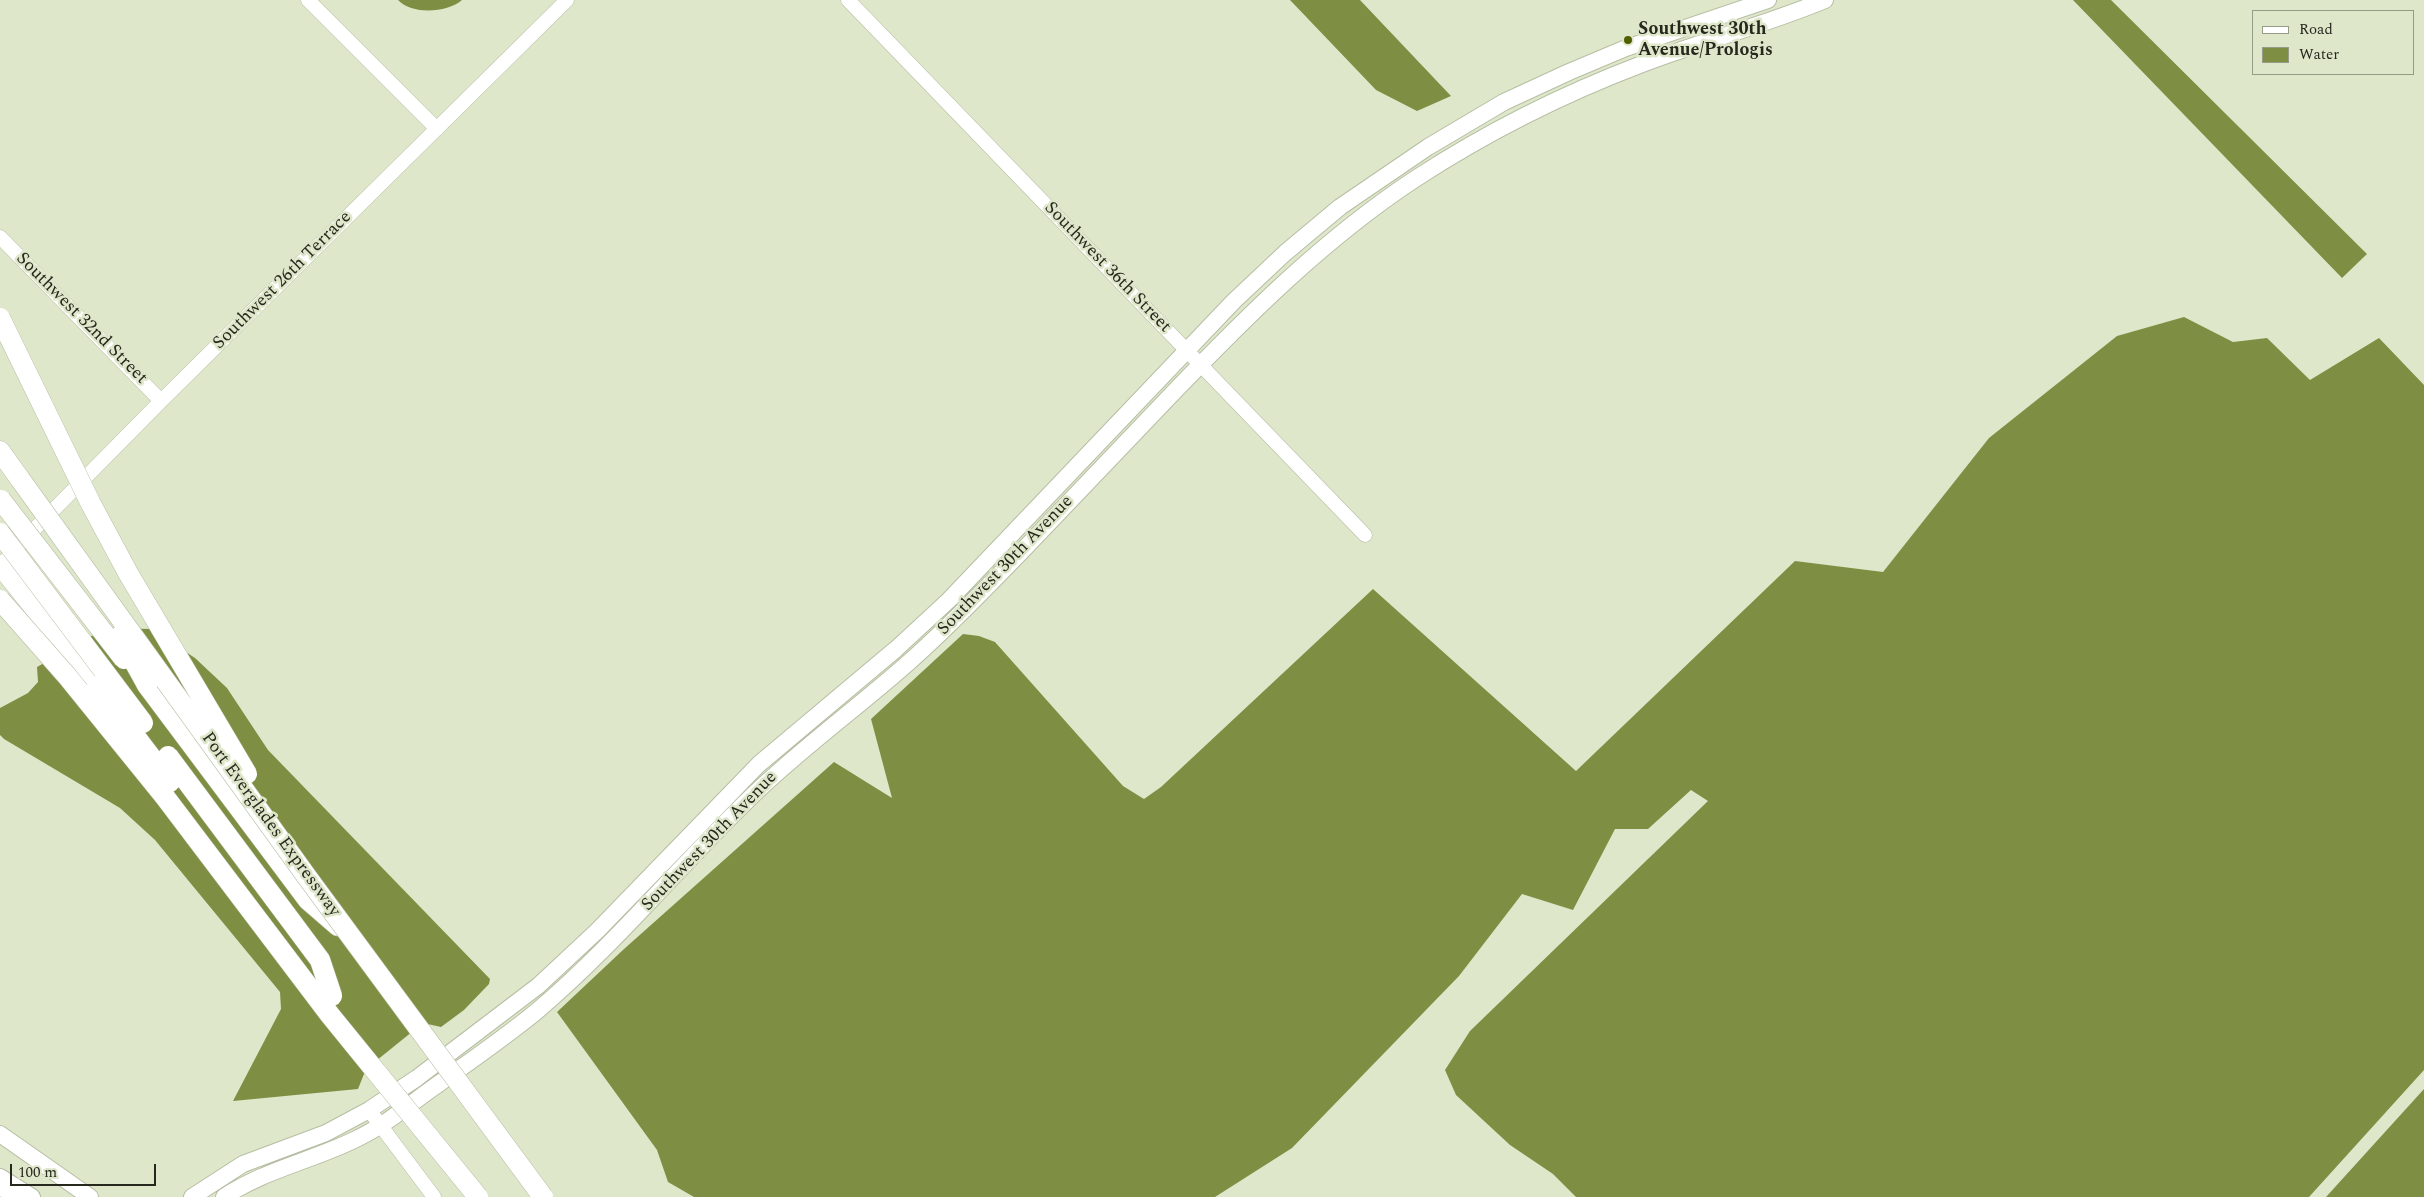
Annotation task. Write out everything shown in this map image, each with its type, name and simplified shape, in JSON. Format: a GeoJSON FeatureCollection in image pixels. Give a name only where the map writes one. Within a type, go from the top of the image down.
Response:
{"type":"FeatureCollection","features":[{"type":"Feature","properties":{"kind":"highway"},"geometry":{"type":"LineString","coordinates":[[0,318],[87,495],[124,564],[307,877]]}},
{"type":"Feature","properties":{"kind":"highway","name":"Port Everglades Expressway"},"geometry":{"type":"LineString","coordinates":[[0,452],[7,488],[307,877],[543,1197]]}},
{"type":"Feature","properties":{"kind":"highway"},"geometry":{"type":"LineString","coordinates":[[7,488],[112,646],[147,685],[308,900],[351,937]]}},
{"type":"Feature","properties":{"kind":"highway"},"geometry":{"type":"LineString","coordinates":[[0,533],[320,960],[332,996]]}},
{"type":"Feature","properties":{"kind":"highway"},"geometry":{"type":"LineString","coordinates":[[0,565],[97,686],[332,996],[479,1197]]}},
{"type":"Feature","properties":{"kind":"highway"},"geometry":{"type":"LineString","coordinates":[[0,600],[66,676],[165,797],[330,1015],[479,1197]]}},
{"type":"Feature","properties":{"kind":"main road","name":"Southwest 30th Avenue"},"geometry":{"type":"LineString","coordinates":[[192,1197],[243,1164],[326,1133],[369,1110],[517,1004],[572,956],[759,764],[896,649],[949,600],[1240,295],[1313,229],[1369,186],[1458,128],[1528,91],[1626,48],[1768,0]]}},
{"type":"Feature","properties":{"kind":"main road","name":"Southwest 30th Avenue"},"geometry":{"type":"LineString","coordinates":[[224,1197],[267,1173],[334,1149],[381,1126],[505,1036],[587,967],[748,800],[822,733],[918,654],[1007,566],[1200,365],[1274,291],[1328,244],[1392,195],[1522,116],[1584,88],[1643,64],[1778,19],[1825,0]]}},
{"type":"Feature","properties":{"kind":"main road"},"geometry":{"type":"LineString","coordinates":[[994,553],[1007,566]]}},
{"type":"Feature","properties":{"kind":"main road"},"geometry":{"type":"LineString","coordinates":[[0,1134],[90,1197]]}},
{"type":"Feature","properties":{"kind":"main road"},"geometry":{"type":"LineString","coordinates":[[0,1176],[32,1197]]}},
{"type":"Feature","properties":{"kind":"main road"},"geometry":{"type":"LineString","coordinates":[[71,1182],[103,1197]]}},
{"type":"Feature","properties":{"kind":"street"},"geometry":{"type":"LineString","coordinates":[[308,0],[437,130]]}},
{"type":"Feature","properties":{"kind":"street","name":"Southwest 26th Terrace"},"geometry":{"type":"LineString","coordinates":[[0,565],[161,401],[567,0]]}},
{"type":"Feature","properties":{"kind":"street","name":"Southwest 36th Street"},"geometry":{"type":"LineString","coordinates":[[848,0],[1365,535]]}},
{"type":"Feature","properties":{"kind":"street","name":"Southwest 32nd Street"},"geometry":{"type":"LineString","coordinates":[[0,237],[161,401]]}},
{"type":"Feature","properties":{"kind":"street"},"geometry":{"type":"LineString","coordinates":[[369,1110],[434,1197]]}},
{"type":"Feature","properties":{"kind":"street"},"geometry":{"type":"LineString","coordinates":[[0,1188],[15,1197]]}},
{"type":"Feature","properties":{"kind":"water"},"geometry":{"type":"Polygon","coordinates":[[[398,0],[462,0],[448,8],[420,10],[404,5],[398,0]]]}},
{"type":"Feature","properties":{"kind":"water"},"geometry":{"type":"Polygon","coordinates":[[[1290,0],[1360,0],[1451,96],[1417,111],[1376,90],[1290,0]]]}},
{"type":"Feature","properties":{"kind":"water"},"geometry":{"type":"Polygon","coordinates":[[[2073,0],[2111,0],[2367,254],[2342,278],[2073,0]]]}},
{"type":"Feature","properties":{"kind":"water"},"geometry":{"type":"Polygon","coordinates":[[[2184,317],[2233,342],[2267,338],[2310,380],[2379,338],[2424,385],[2424,1070],[2309,1197],[1576,1197],[1553,1174],[1510,1145],[1456,1095],[1445,1070],[1470,1031],[1708,801],[1691,790],[1648,829],[1615,829],[1573,910],[1522,894],[1459,976],[1292,1148],[1215,1197],[694,1197],[668,1182],[657,1150],[557,1012],[624,949],[834,762],[892,798],[871,719],[963,634],[979,636],[995,642],[1123,786],[1144,799],[1161,787],[1373,589],[1576,771],[1795,561],[1883,572],[1989,438],[2117,336],[2184,317]]]}},
{"type":"Feature","properties":{"kind":"water"},"geometry":{"type":"Polygon","coordinates":[[[106,628],[151,629],[195,658],[227,688],[268,750],[490,979],[489,984],[464,1010],[441,1027],[423,1023],[366,1069],[358,1089],[233,1101],[281,1009],[280,992],[155,840],[120,808],[0,735],[0,708],[28,693],[38,682],[37,667],[106,628]]]}},
{"type":"Feature","properties":{"kind":"water"},"geometry":{"type":"Polygon","coordinates":[[[2424,1089],[2424,1197],[2326,1197],[2424,1089]]]}},
{"type":"Feature","properties":{"kind":"place","name":"Southwest 30th Avenue/Prologis"},"geometry":{"type":"Point","coordinates":[1628,40]}}]}
